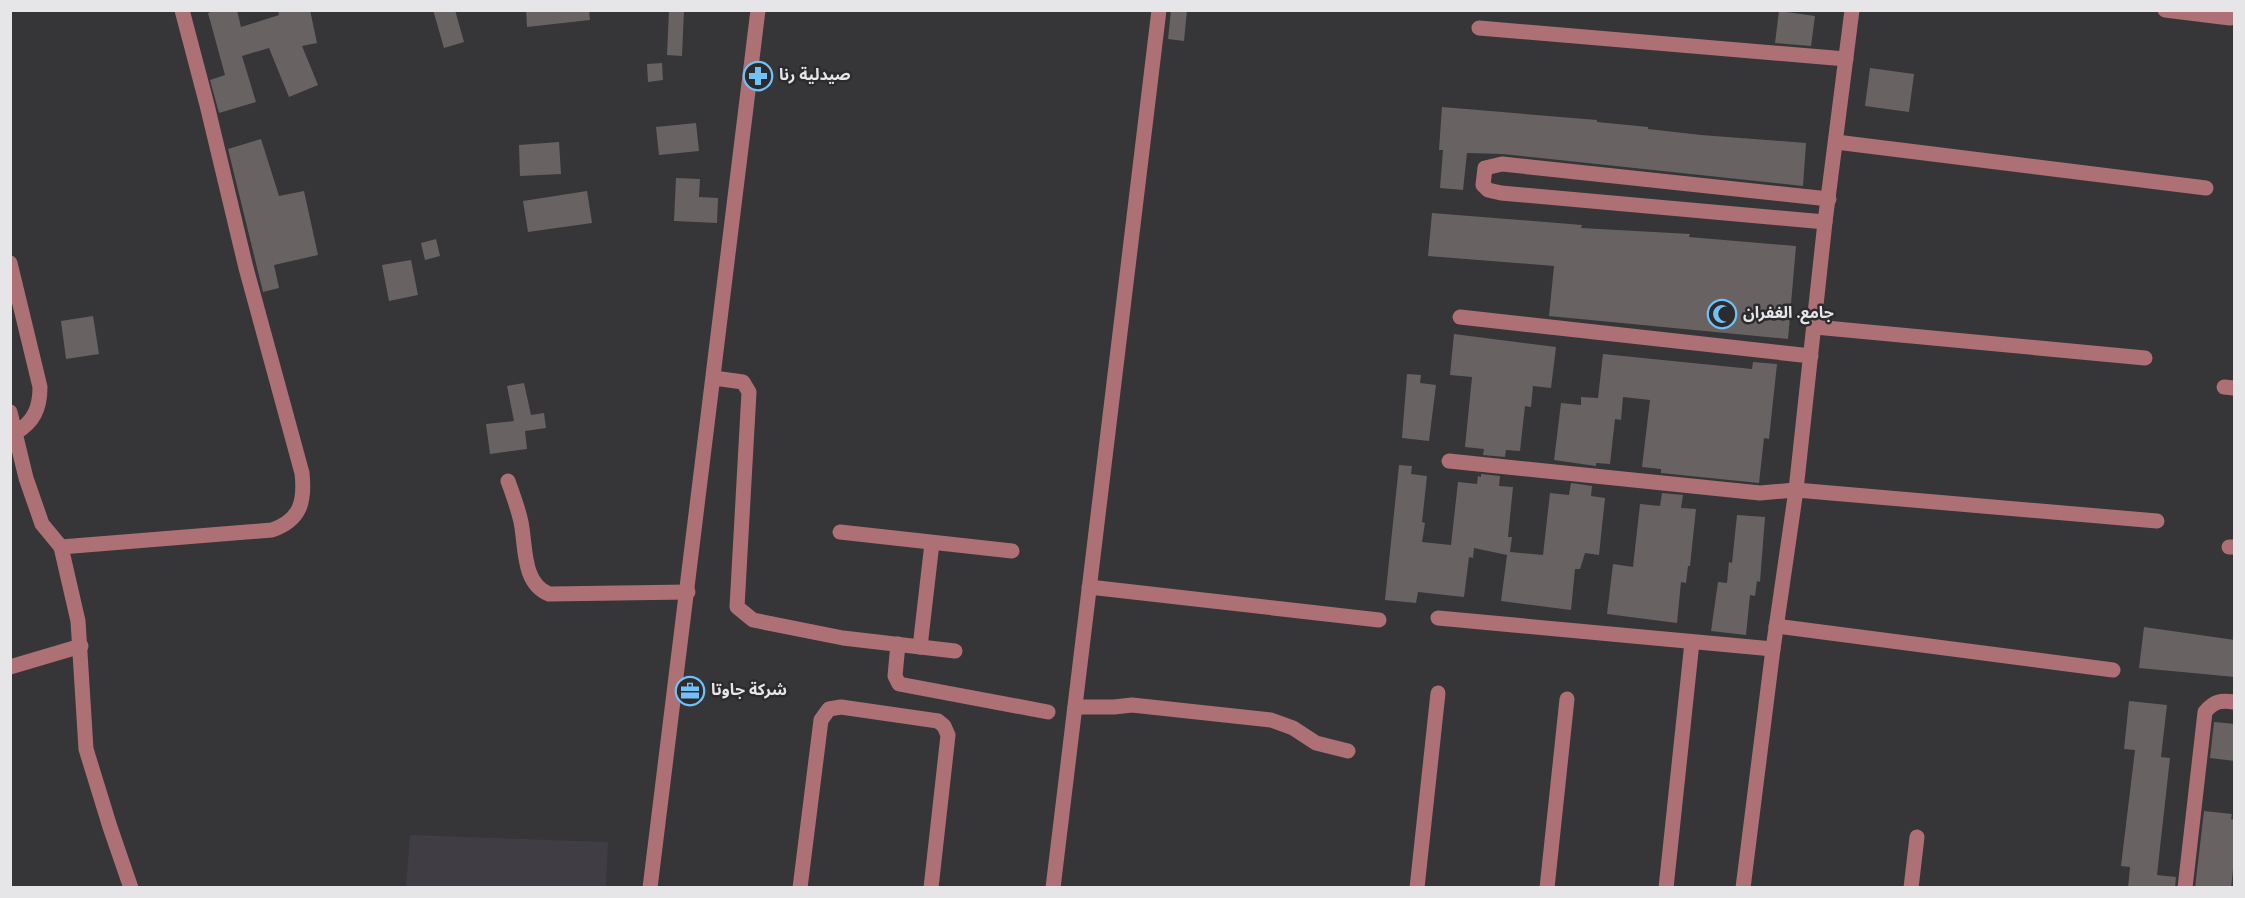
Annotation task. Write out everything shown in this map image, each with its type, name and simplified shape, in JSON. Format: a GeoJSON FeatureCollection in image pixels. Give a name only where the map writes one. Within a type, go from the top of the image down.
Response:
{"type":"FeatureCollection","features":[{"type":"Feature","properties":{"kind":"street"},"geometry":{"type":"LineString","coordinates":[[61,547],[272,530],[285,525],[295,517],[302,502],[304,488],[302,473],[246,268],[182,10]]}},
{"type":"Feature","properties":{"kind":"street"},"geometry":{"type":"LineString","coordinates":[[650,888],[758,10]]}},
{"type":"Feature","properties":{"kind":"street"},"geometry":{"type":"LineString","coordinates":[[1053,888],[1159,10]]}},
{"type":"Feature","properties":{"kind":"street"},"geometry":{"type":"LineString","coordinates":[[1743,888],[1776,626],[1796,490],[1851,10]]}},
{"type":"Feature","properties":{"kind":"street"},"geometry":{"type":"LineString","coordinates":[[2165,10],[2230,18]]}},
{"type":"Feature","properties":{"kind":"street"},"geometry":{"type":"LineString","coordinates":[[1479,28],[1846,59]]}},
{"type":"Feature","properties":{"kind":"street"},"geometry":{"type":"LineString","coordinates":[[1836,142],[2206,188]]}},
{"type":"Feature","properties":{"kind":"street"},"geometry":{"type":"LineString","coordinates":[[1825,222],[1501,193],[1488,190],[1483,184],[1485,168],[1502,164],[1829,199]]}},
{"type":"Feature","properties":{"kind":"street"},"geometry":{"type":"LineString","coordinates":[[10,263],[40,387],[40,402],[36,414],[27,426],[15,433]]}},
{"type":"Feature","properties":{"kind":"street"},"geometry":{"type":"LineString","coordinates":[[1460,317],[1811,356]]}},
{"type":"Feature","properties":{"kind":"street"},"geometry":{"type":"LineString","coordinates":[[1815,327],[2145,358]]}},
{"type":"Feature","properties":{"kind":"street"},"geometry":{"type":"LineString","coordinates":[[714,378],[744,382],[749,392],[737,607],[753,620],[843,638],[955,651]]}},
{"type":"Feature","properties":{"kind":"street"},"geometry":{"type":"LineString","coordinates":[[10,412],[26,478],[42,524],[61,547],[78,621],[87,748],[131,888]]}},
{"type":"Feature","properties":{"kind":"street"},"geometry":{"type":"LineString","coordinates":[[1449,461],[1760,494],[1796,490],[2157,520]]}},
{"type":"Feature","properties":{"kind":"street"},"geometry":{"type":"LineString","coordinates":[[508,481],[521,521],[528,571],[541,591],[549,594],[688,592]]}},
{"type":"Feature","properties":{"kind":"street"},"geometry":{"type":"LineString","coordinates":[[840,532],[1012,551]]}},
{"type":"Feature","properties":{"kind":"street"},"geometry":{"type":"LineString","coordinates":[[920,647],[932,543]]}},
{"type":"Feature","properties":{"kind":"street"},"geometry":{"type":"LineString","coordinates":[[1089,587],[1379,620]]}},
{"type":"Feature","properties":{"kind":"street"},"geometry":{"type":"LineString","coordinates":[[1438,618],[1773,649]]}},
{"type":"Feature","properties":{"kind":"street"},"geometry":{"type":"LineString","coordinates":[[1776,626],[2113,670]]}},
{"type":"Feature","properties":{"kind":"street"},"geometry":{"type":"LineString","coordinates":[[1666,888],[1692,642]]}},
{"type":"Feature","properties":{"kind":"street"},"geometry":{"type":"LineString","coordinates":[[898,644],[895,676],[898,684],[1048,712]]}},
{"type":"Feature","properties":{"kind":"street"},"geometry":{"type":"LineString","coordinates":[[10,668],[81,646]]}},
{"type":"Feature","properties":{"kind":"street"},"geometry":{"type":"LineString","coordinates":[[1417,888],[1438,693]]}},
{"type":"Feature","properties":{"kind":"street"},"geometry":{"type":"LineString","coordinates":[[1547,888],[1567,699]]}},
{"type":"Feature","properties":{"kind":"street"},"geometry":{"type":"LineString","coordinates":[[2185,888],[2205,712],[2212,703],[2223,700],[2235,702]]}},
{"type":"Feature","properties":{"kind":"street"},"geometry":{"type":"LineString","coordinates":[[1075,707],[1132,705],[1271,720],[1293,728],[1316,742],[1348,751]]}},
{"type":"Feature","properties":{"kind":"street"},"geometry":{"type":"LineString","coordinates":[[800,888],[821,720],[829,710],[841,707],[938,721],[944,726],[948,735],[931,888]]}},
{"type":"Feature","properties":{"kind":"street"},"geometry":{"type":"LineString","coordinates":[[1911,888],[1917,837]]}},
{"type":"Feature","properties":{"kind":"shaded area"},"geometry":{"type":"Polygon","coordinates":[[[410,835],[608,842],[606,887],[406,887],[410,835]]]}},
{"type":"Feature","properties":{"kind":"building"},"geometry":{"type":"Polygon","coordinates":[[[217,10],[237,10],[241,27],[279,15],[278,10],[310,10],[317,43],[302,46],[318,85],[289,97],[269,48],[242,56],[256,102],[219,113],[210,80],[225,75],[208,13],[217,10]]]}},
{"type":"Feature","properties":{"kind":"building"},"geometry":{"type":"Polygon","coordinates":[[[433,10],[455,10],[464,42],[444,48],[433,10]]]}},
{"type":"Feature","properties":{"kind":"building"},"geometry":{"type":"Polygon","coordinates":[[[526,10],[589,10],[590,20],[527,27],[526,10]]]}},
{"type":"Feature","properties":{"kind":"building"},"geometry":{"type":"Polygon","coordinates":[[[669,10],[684,10],[682,56],[667,55],[669,10]]]}},
{"type":"Feature","properties":{"kind":"building"},"geometry":{"type":"Polygon","coordinates":[[[1171,10],[1187,10],[1184,41],[1168,39],[1171,10]]]}},
{"type":"Feature","properties":{"kind":"building"},"geometry":{"type":"Polygon","coordinates":[[[1779,11],[1815,16],[1811,46],[1775,43],[1779,11]]]}},
{"type":"Feature","properties":{"kind":"building"},"geometry":{"type":"Polygon","coordinates":[[[662,63],[663,80],[648,82],[647,64],[662,63]]]}},
{"type":"Feature","properties":{"kind":"building"},"geometry":{"type":"Polygon","coordinates":[[[1870,68],[1914,74],[1909,112],[1865,106],[1870,68]]]}},
{"type":"Feature","properties":{"kind":"building"},"geometry":{"type":"Polygon","coordinates":[[[1442,107],[1597,120],[1597,122],[1701,135],[1806,143],[1803,186],[1503,154],[1467,153],[1463,190],[1440,188],[1443,150],[1439,150],[1442,107]]]}},
{"type":"Feature","properties":{"kind":"building"},"geometry":{"type":"Polygon","coordinates":[[[696,123],[699,151],[659,155],[656,127],[696,123]]]}},
{"type":"Feature","properties":{"kind":"building"},"geometry":{"type":"Polygon","coordinates":[[[261,139],[279,196],[304,191],[318,255],[274,265],[279,288],[263,292],[228,149],[261,139]]]}},
{"type":"Feature","properties":{"kind":"building"},"geometry":{"type":"Polygon","coordinates":[[[559,142],[561,174],[520,176],[519,145],[559,142]]]}},
{"type":"Feature","properties":{"kind":"building"},"geometry":{"type":"Polygon","coordinates":[[[676,178],[700,179],[699,197],[718,198],[717,223],[674,221],[676,178]]]}},
{"type":"Feature","properties":{"kind":"building"},"geometry":{"type":"Polygon","coordinates":[[[587,191],[592,223],[528,232],[523,201],[587,191]]]}},
{"type":"Feature","properties":{"kind":"building"},"geometry":{"type":"Polygon","coordinates":[[[1432,213],[1582,225],[1581,228],[1690,234],[1689,237],[1796,246],[1788,339],[1549,316],[1554,266],[1428,256],[1432,213]]]}},
{"type":"Feature","properties":{"kind":"building"},"geometry":{"type":"Polygon","coordinates":[[[436,239],[440,256],[425,260],[421,243],[436,239]]]}},
{"type":"Feature","properties":{"kind":"building"},"geometry":{"type":"Polygon","coordinates":[[[411,260],[418,295],[389,301],[382,265],[411,260]]]}},
{"type":"Feature","properties":{"kind":"building"},"geometry":{"type":"Polygon","coordinates":[[[93,316],[99,354],[66,359],[61,321],[93,316]]]}},
{"type":"Feature","properties":{"kind":"building"},"geometry":{"type":"Polygon","coordinates":[[[1454,334],[1556,347],[1551,388],[1533,386],[1531,407],[1525,406],[1520,451],[1506,450],[1505,457],[1483,455],[1484,449],[1465,447],[1472,377],[1450,375],[1454,334]]]}},
{"type":"Feature","properties":{"kind":"building"},"geometry":{"type":"Polygon","coordinates":[[[1603,354],[1752,369],[1753,362],[1777,364],[1769,439],[1764,438],[1759,483],[1661,473],[1661,469],[1642,467],[1650,400],[1623,397],[1621,420],[1615,419],[1610,464],[1596,463],[1596,466],[1554,460],[1561,403],[1581,405],[1581,397],[1598,398],[1603,354]]]}},
{"type":"Feature","properties":{"kind":"building"},"geometry":{"type":"Polygon","coordinates":[[[1407,374],[1421,375],[1420,383],[1436,385],[1429,441],[1402,438],[1407,374]]]}},
{"type":"Feature","properties":{"kind":"building"},"geometry":{"type":"Polygon","coordinates":[[[524,383],[531,415],[544,413],[546,428],[525,431],[527,449],[490,454],[486,424],[514,421],[507,386],[524,383]]]}},
{"type":"Feature","properties":{"kind":"building"},"geometry":{"type":"Polygon","coordinates":[[[1399,465],[1412,466],[1411,474],[1427,476],[1422,542],[1451,545],[1458,482],[1477,484],[1478,476],[1481,477],[1481,474],[1500,476],[1499,486],[1513,487],[1508,537],[1512,537],[1510,552],[1543,555],[1550,493],[1569,495],[1571,483],[1592,486],[1591,496],[1605,498],[1599,555],[1585,553],[1580,569],[1575,569],[1571,610],[1501,601],[1507,555],[1474,548],[1473,558],[1469,557],[1464,597],[1418,592],[1416,603],[1385,600],[1399,465]]]}},
{"type":"Feature","properties":{"kind":"building"},"geometry":{"type":"Polygon","coordinates":[[[1662,493],[1683,495],[1681,508],[1696,509],[1690,566],[1688,566],[1686,583],[1681,582],[1677,623],[1607,614],[1613,564],[1633,567],[1640,504],[1660,506],[1662,493]]]}},
{"type":"Feature","properties":{"kind":"building"},"geometry":{"type":"Polygon","coordinates":[[[1737,515],[1765,517],[1760,582],[1757,581],[1755,596],[1750,595],[1746,635],[1711,631],[1718,582],[1727,583],[1729,562],[1732,563],[1737,515]]]}},
{"type":"Feature","properties":{"kind":"building"},"geometry":{"type":"Polygon","coordinates":[[[2144,627],[2235,640],[2235,677],[2139,668],[2144,627]]]}},
{"type":"Feature","properties":{"kind":"building"},"geometry":{"type":"Polygon","coordinates":[[[2129,701],[2167,705],[2161,757],[2170,758],[2157,875],[2176,877],[2175,888],[2128,888],[2130,867],[2121,866],[2135,750],[2124,749],[2129,701]]]}},
{"type":"Feature","properties":{"kind":"building"},"geometry":{"type":"Polygon","coordinates":[[[2214,722],[2235,724],[2235,761],[2210,758],[2214,722]]]}},
{"type":"Feature","properties":{"kind":"building"},"geometry":{"type":"Polygon","coordinates":[[[2204,811],[2232,814],[2231,819],[2235,820],[2235,851],[2231,888],[2195,888],[2204,811]]]}},
{"type":"Feature","properties":{"kind":"place","name":"صيدلية رنا"},"geometry":{"type":"Point","coordinates":[758,76]}},
{"type":"Feature","properties":{"kind":"place","name":"جامع. الغفران"},"geometry":{"type":"Point","coordinates":[1722,314]}},
{"type":"Feature","properties":{"kind":"place","name":"شركة جاوتا"},"geometry":{"type":"Point","coordinates":[690,691]}}]}
